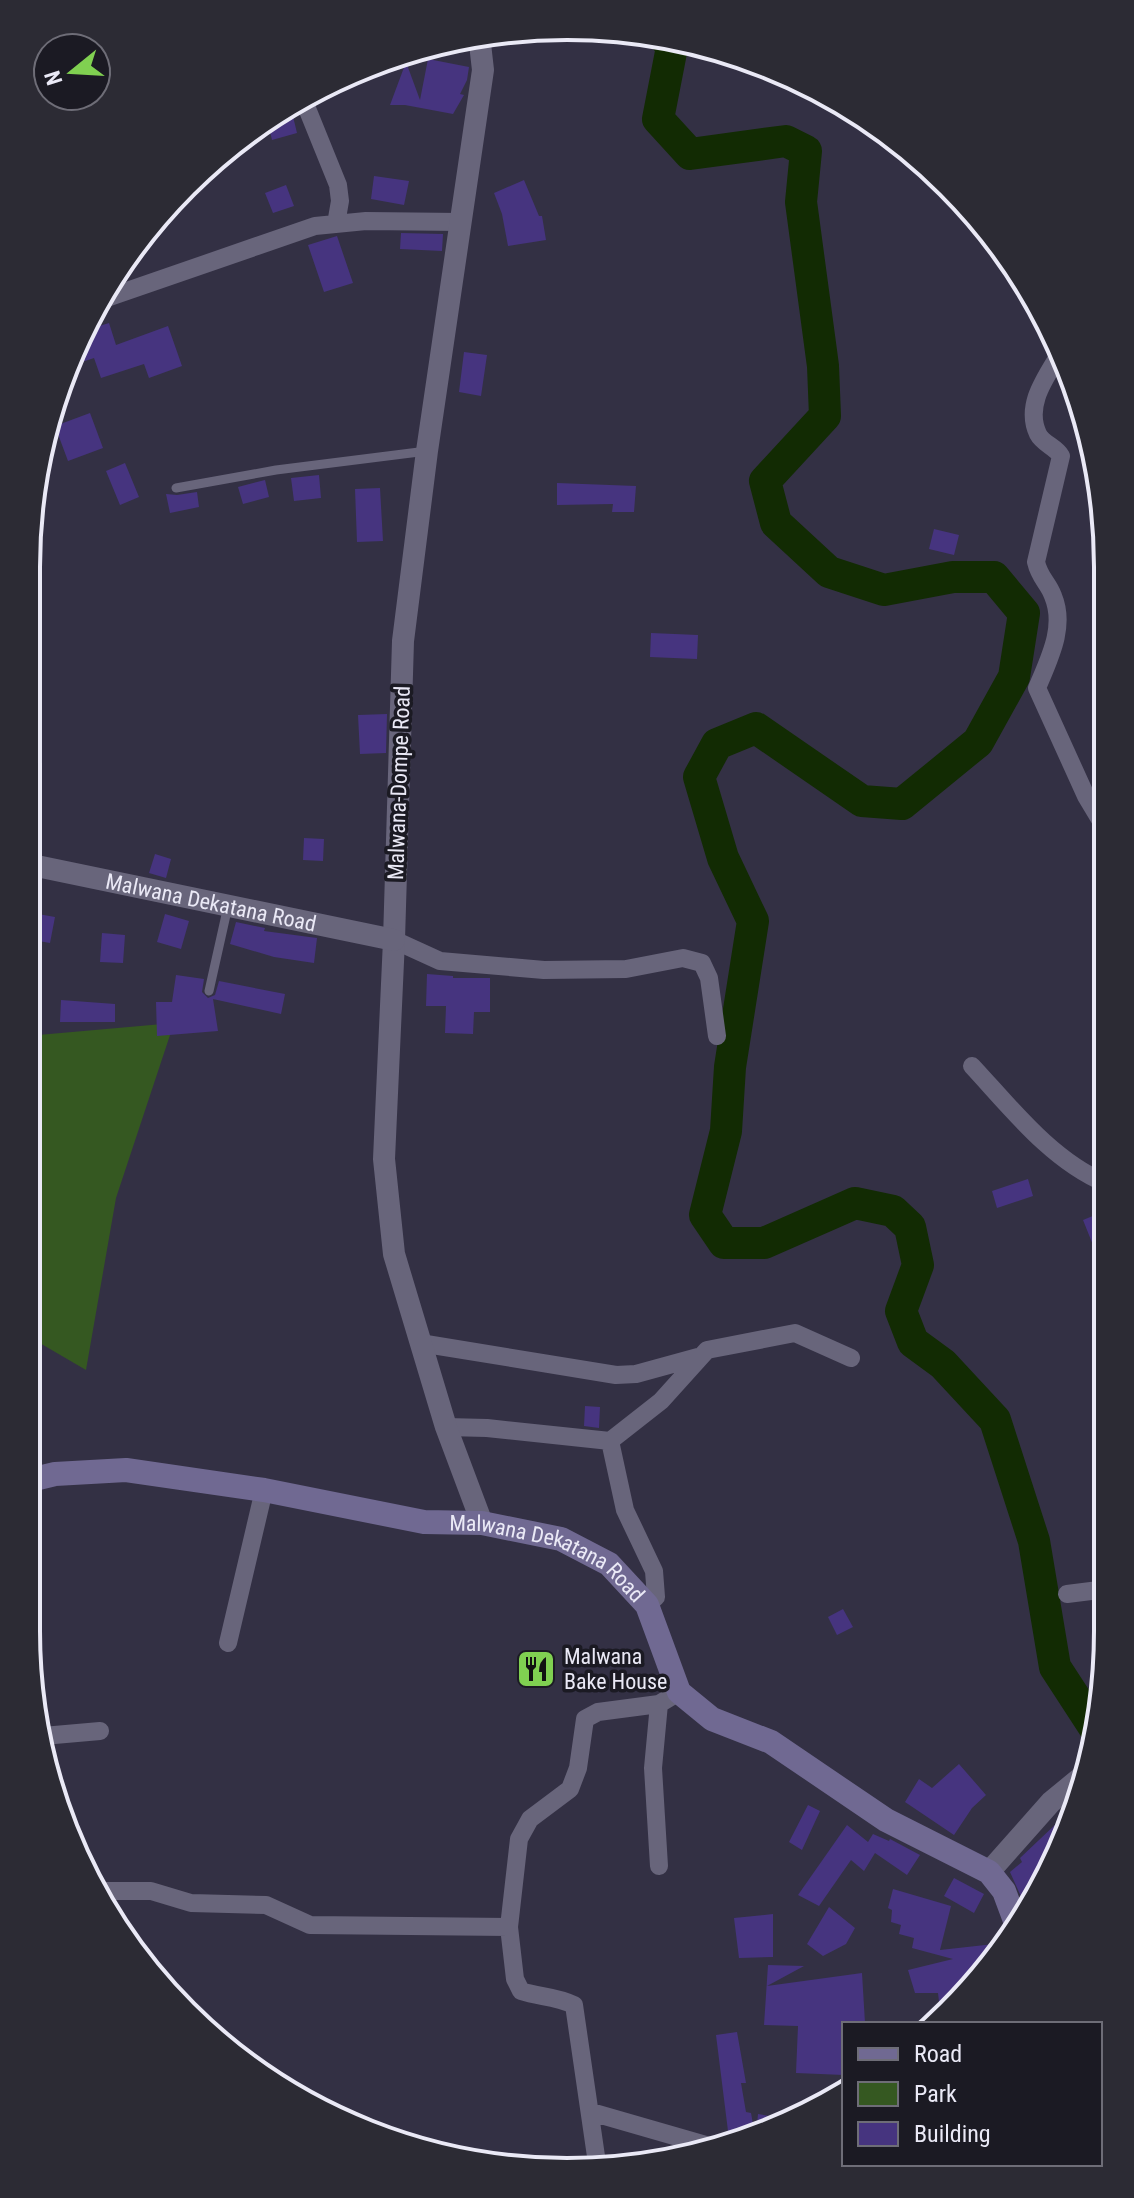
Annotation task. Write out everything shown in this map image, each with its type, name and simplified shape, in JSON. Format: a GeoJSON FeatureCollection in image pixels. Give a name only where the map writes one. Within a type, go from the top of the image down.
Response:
{"type":"FeatureCollection","features":[{"type":"Feature","properties":{"kind":"main road","name":"Malwana Dekatana Road"},"geometry":{"type":"LineString","coordinates":[[40,1478],[126,1470],[264,1490],[424,1522],[482,1523],[561,1539],[609,1564],[647,1605],[669,1698]]}},
{"type":"Feature","properties":{"kind":"main road"},"geometry":{"type":"LineString","coordinates":[[669,1698],[771,1742],[886,1820],[989,1872],[1004,1891],[1012,1912]]}},
{"type":"Feature","properties":{"kind":"street","name":"Malwana-Dompe Road"},"geometry":{"type":"LineString","coordinates":[[480,48],[483,70],[427,451],[403,641],[384,1159],[394,1254],[446,1427],[482,1523]]}},
{"type":"Feature","properties":{"kind":"street"},"geometry":{"type":"LineString","coordinates":[[307,109],[338,185],[340,201],[336,224]]}},
{"type":"Feature","properties":{"kind":"street"},"geometry":{"type":"LineString","coordinates":[[116,295],[315,226],[366,221],[461,222]]}},
{"type":"Feature","properties":{"kind":"street"},"geometry":{"type":"LineString","coordinates":[[1054,364],[1037,391],[1033,415],[1039,437],[1061,456],[1036,562],[1039,577],[1053,595],[1058,624],[1055,644],[1037,688],[1094,809]]}},
{"type":"Feature","properties":{"kind":"street","name":"Malwana Dekatana Road"},"geometry":{"type":"LineString","coordinates":[[40,867],[394,940]]}},
{"type":"Feature","properties":{"kind":"street"},"geometry":{"type":"LineString","coordinates":[[394,940],[440,961],[544,970],[626,969],[683,958],[702,963],[709,978],[717,1036]]}},
{"type":"Feature","properties":{"kind":"street"},"geometry":{"type":"LineString","coordinates":[[972,1066],[1027,1126],[1084,1174],[1094,1178]]}},
{"type":"Feature","properties":{"kind":"street"},"geometry":{"type":"LineString","coordinates":[[446,1427],[487,1428],[610,1441],[661,1401],[707,1350],[795,1333],[851,1358]]}},
{"type":"Feature","properties":{"kind":"street"},"geometry":{"type":"LineString","coordinates":[[420,1343],[616,1375],[636,1374],[698,1357]]}},
{"type":"Feature","properties":{"kind":"street"},"geometry":{"type":"LineString","coordinates":[[610,1441],[625,1510],[654,1571],[656,1597],[647,1605]]}},
{"type":"Feature","properties":{"kind":"street"},"geometry":{"type":"LineString","coordinates":[[228,1643],[264,1490]]}},
{"type":"Feature","properties":{"kind":"street"},"geometry":{"type":"LineString","coordinates":[[1067,1594],[1094,1591]]}},
{"type":"Feature","properties":{"kind":"street"},"geometry":{"type":"LineString","coordinates":[[596,2157],[574,2005],[558,1997],[521,1991],[515,1979],[509,1927],[519,1839],[530,1819],[570,1789],[578,1768],[585,1719],[598,1712],[669,1698],[653,1768],[659,1866]]}},
{"type":"Feature","properties":{"kind":"street"},"geometry":{"type":"LineString","coordinates":[[50,1735],[100,1731]]}},
{"type":"Feature","properties":{"kind":"street"},"geometry":{"type":"LineString","coordinates":[[989,1872],[1051,1802],[1070,1787]]}},
{"type":"Feature","properties":{"kind":"street"},"geometry":{"type":"LineString","coordinates":[[109,1891],[151,1891],[191,1903],[266,1905],[310,1925],[509,1927]]}},
{"type":"Feature","properties":{"kind":"street"},"geometry":{"type":"LineString","coordinates":[[591,2112],[695,2142]]}},
{"type":"Feature","properties":{"kind":"lane"},"geometry":{"type":"LineString","coordinates":[[176,488],[276,470],[427,451]]}},
{"type":"Feature","properties":{"kind":"lane"},"geometry":{"type":"LineString","coordinates":[[209,991],[228,906]]}},
{"type":"Feature","properties":{"kind":"green space"},"geometry":{"type":"Polygon","coordinates":[[[174,1023],[116,1198],[86,1370],[40,1343],[40,1035],[174,1023]]]}},
{"type":"Feature","properties":{"kind":"building"},"geometry":{"type":"Polygon","coordinates":[[[428,59],[469,67],[460,94],[464,95],[453,114],[390,105],[405,66],[407,65],[420,100],[428,59]]]}},
{"type":"Feature","properties":{"kind":"building"},"geometry":{"type":"Polygon","coordinates":[[[293,117],[297,133],[272,140],[270,132],[293,117]]]}},
{"type":"Feature","properties":{"kind":"building"},"geometry":{"type":"Polygon","coordinates":[[[374,176],[409,181],[404,205],[371,199],[374,176]]]}},
{"type":"Feature","properties":{"kind":"building"},"geometry":{"type":"Polygon","coordinates":[[[524,180],[539,216],[542,216],[546,240],[508,246],[494,193],[524,180]]]}},
{"type":"Feature","properties":{"kind":"building"},"geometry":{"type":"Polygon","coordinates":[[[286,185],[294,206],[273,213],[265,193],[286,185]]]}},
{"type":"Feature","properties":{"kind":"building"},"geometry":{"type":"Polygon","coordinates":[[[401,233],[443,234],[442,251],[400,249],[401,233]]]}},
{"type":"Feature","properties":{"kind":"building"},"geometry":{"type":"Polygon","coordinates":[[[337,236],[353,283],[324,292],[308,245],[337,236]]]}},
{"type":"Feature","properties":{"kind":"building"},"geometry":{"type":"Polygon","coordinates":[[[109,323],[116,345],[168,326],[182,366],[149,378],[144,364],[101,378],[94,358],[81,362],[98,326],[109,323]]]}},
{"type":"Feature","properties":{"kind":"building"},"geometry":{"type":"Polygon","coordinates":[[[464,352],[487,355],[481,396],[459,392],[464,352]]]}},
{"type":"Feature","properties":{"kind":"building"},"geometry":{"type":"Polygon","coordinates":[[[90,413],[103,448],[68,461],[58,433],[60,424],[90,413]]]}},
{"type":"Feature","properties":{"kind":"building"},"geometry":{"type":"Polygon","coordinates":[[[125,463],[139,497],[120,505],[106,471],[125,463]]]}},
{"type":"Feature","properties":{"kind":"building"},"geometry":{"type":"Polygon","coordinates":[[[319,475],[321,498],[294,501],[291,478],[319,475]]]}},
{"type":"Feature","properties":{"kind":"building"},"geometry":{"type":"Polygon","coordinates":[[[265,480],[269,497],[243,504],[238,487],[265,480]]]}},
{"type":"Feature","properties":{"kind":"building"},"geometry":{"type":"Polygon","coordinates":[[[557,483],[636,486],[634,512],[612,512],[613,504],[557,505],[557,483]]]}},
{"type":"Feature","properties":{"kind":"building"},"geometry":{"type":"Polygon","coordinates":[[[380,488],[383,541],[357,542],[355,489],[380,488]]]}},
{"type":"Feature","properties":{"kind":"building"},"geometry":{"type":"Polygon","coordinates":[[[197,492],[199,507],[170,513],[166,494],[197,492]]]}},
{"type":"Feature","properties":{"kind":"building"},"geometry":{"type":"Polygon","coordinates":[[[934,529],[959,535],[954,555],[929,549],[934,529]]]}},
{"type":"Feature","properties":{"kind":"building"},"geometry":{"type":"Polygon","coordinates":[[[651,633],[698,635],[697,659],[650,657],[651,633]]]}},
{"type":"Feature","properties":{"kind":"building"},"geometry":{"type":"Polygon","coordinates":[[[387,714],[386,753],[360,754],[358,715],[387,714]]]}},
{"type":"Feature","properties":{"kind":"building"},"geometry":{"type":"Polygon","coordinates":[[[304,838],[324,839],[323,861],[303,860],[304,838]]]}},
{"type":"Feature","properties":{"kind":"building"},"geometry":{"type":"Polygon","coordinates":[[[155,854],[171,859],[166,878],[149,873],[155,854]]]}},
{"type":"Feature","properties":{"kind":"building"},"geometry":{"type":"Polygon","coordinates":[[[40,914],[55,917],[50,943],[40,941],[40,914]]]}},
{"type":"Feature","properties":{"kind":"building"},"geometry":{"type":"Polygon","coordinates":[[[165,914],[189,921],[181,949],[157,942],[165,914]]]}},
{"type":"Feature","properties":{"kind":"building"},"geometry":{"type":"Polygon","coordinates":[[[236,922],[265,928],[264,931],[317,938],[314,963],[274,957],[230,944],[236,922]]]}},
{"type":"Feature","properties":{"kind":"building"},"geometry":{"type":"Polygon","coordinates":[[[102,933],[125,935],[123,963],[100,962],[102,933]]]}},
{"type":"Feature","properties":{"kind":"building"},"geometry":{"type":"Polygon","coordinates":[[[427,974],[490,978],[490,1012],[474,1012],[473,1034],[445,1033],[446,1006],[426,1006],[427,974]]]}},
{"type":"Feature","properties":{"kind":"building"},"geometry":{"type":"Polygon","coordinates":[[[176,975],[204,979],[202,992],[208,998],[215,995],[219,981],[285,994],[281,1014],[213,999],[218,1031],[157,1036],[156,1002],[172,1002],[176,975]]]}},
{"type":"Feature","properties":{"kind":"building"},"geometry":{"type":"Polygon","coordinates":[[[61,1000],[115,1004],[115,1022],[60,1022],[61,1000]]]}},
{"type":"Feature","properties":{"kind":"building"},"geometry":{"type":"Polygon","coordinates":[[[1028,1179],[1033,1196],[997,1208],[992,1191],[1028,1179]]]}},
{"type":"Feature","properties":{"kind":"building"},"geometry":{"type":"Polygon","coordinates":[[[1094,1216],[1094,1248],[1083,1220],[1094,1216]]]}},
{"type":"Feature","properties":{"kind":"building"},"geometry":{"type":"Polygon","coordinates":[[[585,1406],[600,1407],[599,1428],[584,1426],[585,1406]]]}},
{"type":"Feature","properties":{"kind":"building"},"geometry":{"type":"Polygon","coordinates":[[[843,1609],[853,1627],[837,1635],[828,1617],[843,1609]]]}},
{"type":"Feature","properties":{"kind":"building"},"geometry":{"type":"Polygon","coordinates":[[[959,1764],[986,1795],[972,1808],[954,1835],[905,1802],[919,1779],[932,1788],[959,1764]]]}},
{"type":"Feature","properties":{"kind":"building"},"geometry":{"type":"Polygon","coordinates":[[[808,1805],[820,1811],[802,1850],[789,1842],[808,1805]]]}},
{"type":"Feature","properties":{"kind":"building"},"geometry":{"type":"Polygon","coordinates":[[[1058,1822],[1021,1897],[1010,1872],[1022,1862],[1020,1858],[1058,1822]]]}},
{"type":"Feature","properties":{"kind":"building"},"geometry":{"type":"Polygon","coordinates":[[[847,1825],[868,1842],[873,1834],[920,1855],[907,1875],[875,1853],[864,1871],[851,1860],[819,1906],[798,1895],[847,1825]]]}},
{"type":"Feature","properties":{"kind":"building"},"geometry":{"type":"Polygon","coordinates":[[[954,1878],[984,1894],[974,1913],[944,1896],[954,1878]]]}},
{"type":"Feature","properties":{"kind":"building"},"geometry":{"type":"Polygon","coordinates":[[[893,1889],[951,1906],[940,1950],[990,1944],[939,2005],[938,1993],[915,1993],[908,1970],[953,1959],[912,1948],[914,1938],[899,1934],[901,1925],[891,1922],[892,1910],[888,1908],[893,1889]]]}},
{"type":"Feature","properties":{"kind":"building"},"geometry":{"type":"Polygon","coordinates":[[[829,1907],[855,1928],[846,1944],[823,1956],[807,1944],[829,1907]]]}},
{"type":"Feature","properties":{"kind":"building"},"geometry":{"type":"Polygon","coordinates":[[[773,1914],[773,1957],[739,1958],[734,1918],[773,1914]]]}},
{"type":"Feature","properties":{"kind":"building"},"geometry":{"type":"Polygon","coordinates":[[[768,1965],[804,1966],[767,1986],[862,1973],[865,2022],[842,2022],[842,2075],[796,2073],[798,2026],[764,2025],[768,1965]]]}},
{"type":"Feature","properties":{"kind":"building"},"geometry":{"type":"Polygon","coordinates":[[[737,2032],[746,2083],[741,2083],[746,2112],[751,2113],[753,2124],[728,2132],[716,2035],[737,2032]]]}},
{"type":"Feature","properties":{"kind":"building"},"geometry":{"type":"Polygon","coordinates":[[[758,2114],[772,2117],[769,2118],[757,2122],[758,2114]]]}},
{"type":"Feature","properties":{"kind":"waterway"},"geometry":{"type":"LineString","coordinates":[[671,50],[658,119],[690,154],[786,141],[806,151],[801,202],[823,366],[825,416],[765,481],[776,523],[829,572],[884,590],[953,577],[994,577],[1024,613],[1014,677],[978,742],[902,804],[862,801],[756,728],[717,744],[699,777],[723,858],[753,921],[730,1067],[726,1131],[705,1215],[724,1243],[764,1243],[855,1203],[893,1211],[910,1227],[918,1265],[901,1311],[913,1342],[943,1364],[995,1420],[1034,1541],[1055,1667],[1087,1716]]}},
{"type":"Feature","properties":{"kind":"place","name":"Malwana Bake House"},"geometry":{"type":"Point","coordinates":[536,1669]}}]}
